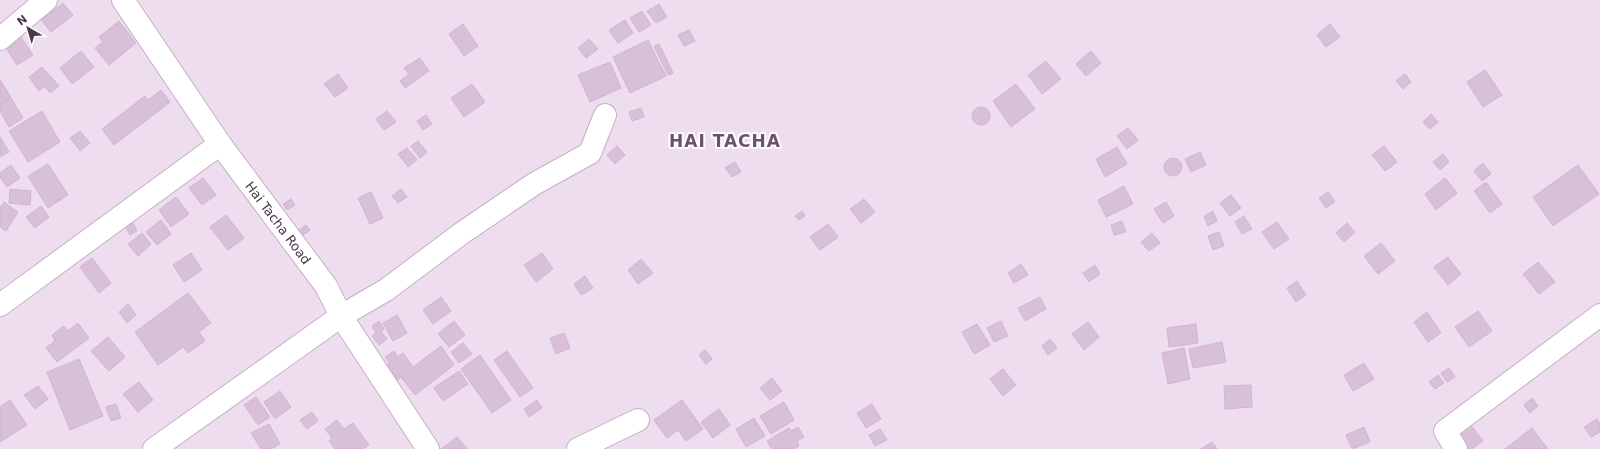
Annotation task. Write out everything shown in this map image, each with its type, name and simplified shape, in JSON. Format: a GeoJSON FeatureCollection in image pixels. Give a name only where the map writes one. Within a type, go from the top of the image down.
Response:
{"type":"FeatureCollection","features":[{"type":"Feature","properties":{"kind":"street"},"geometry":{"type":"LineString","coordinates":[[0,39],[46,0]]}},
{"type":"Feature","properties":{"kind":"street","name":"Hai Tacha Road"},"geometry":{"type":"LineString","coordinates":[[131,5],[220,144],[326,286],[341,316],[428,449]]}},
{"type":"Feature","properties":{"kind":"street"},"geometry":{"type":"LineString","coordinates":[[154,449],[341,316],[386,290],[462,233],[534,184],[590,153],[605,115]]}},
{"type":"Feature","properties":{"kind":"street"},"geometry":{"type":"LineString","coordinates":[[0,305],[220,144]]}},
{"type":"Feature","properties":{"kind":"street"},"geometry":{"type":"LineString","coordinates":[[1456,449],[1445,431],[1600,316]]}},
{"type":"Feature","properties":{"kind":"street"},"geometry":{"type":"LineString","coordinates":[[578,449],[638,420]]}},
{"type":"Feature","properties":{"kind":"shaded area"},"geometry":{"type":"Polygon","coordinates":[[[0,0],[1600,0],[1600,449],[0,449],[0,0]]]}},
{"type":"Feature","properties":{"kind":"building"},"geometry":{"type":"Polygon","coordinates":[[[63,3],[73,15],[51,32],[41,20],[63,3]]]}},
{"type":"Feature","properties":{"kind":"building"},"geometry":{"type":"Polygon","coordinates":[[[659,4],[667,17],[656,23],[647,11],[659,4]]]}},
{"type":"Feature","properties":{"kind":"building"},"geometry":{"type":"Polygon","coordinates":[[[642,11],[651,25],[639,32],[630,18],[642,11]]]}},
{"type":"Feature","properties":{"kind":"building"},"geometry":{"type":"Polygon","coordinates":[[[625,20],[633,33],[618,43],[609,30],[625,20]]]}},
{"type":"Feature","properties":{"kind":"building"},"geometry":{"type":"Polygon","coordinates":[[[119,21],[136,43],[109,65],[95,48],[103,42],[99,37],[119,21]]]}},
{"type":"Feature","properties":{"kind":"building"},"geometry":{"type":"Polygon","coordinates":[[[463,24],[478,46],[464,56],[449,34],[463,24]]]}},
{"type":"Feature","properties":{"kind":"building"},"geometry":{"type":"Polygon","coordinates":[[[1330,24],[1340,37],[1326,47],[1317,35],[1330,24]]]}},
{"type":"Feature","properties":{"kind":"building"},"geometry":{"type":"Polygon","coordinates":[[[689,30],[695,41],[684,46],[678,35],[689,30]]]}},
{"type":"Feature","properties":{"kind":"building"},"geometry":{"type":"Polygon","coordinates":[[[20,36],[33,55],[17,65],[5,46],[20,36]]]}},
{"type":"Feature","properties":{"kind":"building"},"geometry":{"type":"Polygon","coordinates":[[[589,39],[598,49],[586,58],[578,48],[589,39]]]}},
{"type":"Feature","properties":{"kind":"building"},"geometry":{"type":"Polygon","coordinates":[[[648,40],[666,76],[630,93],[613,57],[648,40]]]}},
{"type":"Feature","properties":{"kind":"building"},"geometry":{"type":"Polygon","coordinates":[[[659,44],[673,73],[668,75],[654,46],[659,44]]]}},
{"type":"Feature","properties":{"kind":"building"},"geometry":{"type":"Polygon","coordinates":[[[81,51],[94,67],[72,84],[60,68],[81,51]]]}},
{"type":"Feature","properties":{"kind":"building"},"geometry":{"type":"Polygon","coordinates":[[[1091,51],[1101,63],[1086,76],[1076,64],[1091,51]]]}},
{"type":"Feature","properties":{"kind":"building"},"geometry":{"type":"Polygon","coordinates":[[[420,58],[429,71],[405,88],[400,81],[409,74],[404,68],[420,58]]]}},
{"type":"Feature","properties":{"kind":"building"},"geometry":{"type":"Polygon","coordinates":[[[1046,61],[1061,79],[1042,94],[1028,75],[1046,61]]]}},
{"type":"Feature","properties":{"kind":"building"},"geometry":{"type":"Polygon","coordinates":[[[610,62],[621,88],[590,102],[578,75],[610,62]]]}},
{"type":"Feature","properties":{"kind":"building"},"geometry":{"type":"Polygon","coordinates":[[[42,67],[59,86],[50,93],[45,86],[39,91],[29,77],[42,67]]]}},
{"type":"Feature","properties":{"kind":"building"},"geometry":{"type":"Polygon","coordinates":[[[1485,70],[1502,95],[1483,107],[1467,82],[1485,70]]]}},
{"type":"Feature","properties":{"kind":"building"},"geometry":{"type":"Polygon","coordinates":[[[338,74],[348,88],[335,97],[324,84],[338,74]]]}},
{"type":"Feature","properties":{"kind":"building"},"geometry":{"type":"Polygon","coordinates":[[[1405,74],[1411,82],[1403,89],[1396,81],[1405,74]]]}},
{"type":"Feature","properties":{"kind":"building"},"geometry":{"type":"Polygon","coordinates":[[[0,80],[11,97],[0,103],[0,80]]]}},
{"type":"Feature","properties":{"kind":"building"},"geometry":{"type":"Polygon","coordinates":[[[472,84],[485,102],[464,117],[451,98],[472,84]]]}},
{"type":"Feature","properties":{"kind":"building"},"geometry":{"type":"Polygon","coordinates":[[[1016,84],[1035,109],[1011,127],[993,101],[1016,84]]]}},
{"type":"Feature","properties":{"kind":"building"},"geometry":{"type":"Polygon","coordinates":[[[161,90],[170,102],[114,145],[102,129],[145,96],[148,100],[161,90]]]}},
{"type":"Feature","properties":{"kind":"building"},"geometry":{"type":"Polygon","coordinates":[[[11,98],[23,118],[9,127],[0,111],[0,104],[11,98]]]}},
{"type":"Feature","properties":{"kind":"building"},"geometry":{"type":"Polygon","coordinates":[[[981,107],[987,110],[990,116],[987,122],[981,125],[975,122],[972,116],[975,110],[981,107]]]}},
{"type":"Feature","properties":{"kind":"building"},"geometry":{"type":"Polygon","coordinates":[[[641,108],[644,117],[632,121],[629,112],[641,108]]]}},
{"type":"Feature","properties":{"kind":"building"},"geometry":{"type":"Polygon","coordinates":[[[42,111],[60,142],[28,162],[9,131],[42,111]]]}},
{"type":"Feature","properties":{"kind":"building"},"geometry":{"type":"Polygon","coordinates":[[[387,111],[396,122],[384,130],[376,119],[387,111]]]}},
{"type":"Feature","properties":{"kind":"building"},"geometry":{"type":"Polygon","coordinates":[[[1431,114],[1438,122],[1430,129],[1423,122],[1431,114]]]}},
{"type":"Feature","properties":{"kind":"building"},"geometry":{"type":"Polygon","coordinates":[[[426,115],[432,124],[423,130],[417,121],[426,115]]]}},
{"type":"Feature","properties":{"kind":"building"},"geometry":{"type":"Polygon","coordinates":[[[1128,128],[1138,140],[1127,149],[1117,136],[1128,128]]]}},
{"type":"Feature","properties":{"kind":"building"},"geometry":{"type":"Polygon","coordinates":[[[80,131],[90,143],[80,151],[70,138],[80,131]]]}},
{"type":"Feature","properties":{"kind":"building"},"geometry":{"type":"Polygon","coordinates":[[[0,137],[9,152],[0,157],[0,137]]]}},
{"type":"Feature","properties":{"kind":"building"},"geometry":{"type":"Polygon","coordinates":[[[418,141],[427,152],[420,158],[411,146],[418,141]]]}},
{"type":"Feature","properties":{"kind":"building"},"geometry":{"type":"Polygon","coordinates":[[[617,146],[625,155],[615,164],[607,155],[617,146]]]}},
{"type":"Feature","properties":{"kind":"building"},"geometry":{"type":"Polygon","coordinates":[[[1384,146],[1397,162],[1385,171],[1372,155],[1384,146]]]}},
{"type":"Feature","properties":{"kind":"building"},"geometry":{"type":"Polygon","coordinates":[[[1117,147],[1127,164],[1105,177],[1096,159],[1117,147]]]}},
{"type":"Feature","properties":{"kind":"building"},"geometry":{"type":"Polygon","coordinates":[[[407,148],[417,160],[408,167],[398,154],[407,148]]]}},
{"type":"Feature","properties":{"kind":"building"},"geometry":{"type":"Polygon","coordinates":[[[1200,152],[1206,165],[1191,172],[1185,159],[1200,152]]]}},
{"type":"Feature","properties":{"kind":"building"},"geometry":{"type":"Polygon","coordinates":[[[1443,154],[1449,162],[1440,170],[1433,162],[1443,154]]]}},
{"type":"Feature","properties":{"kind":"building"},"geometry":{"type":"Polygon","coordinates":[[[1173,158],[1179,161],[1182,167],[1179,173],[1173,176],[1167,173],[1164,167],[1167,161],[1173,158]]]}},
{"type":"Feature","properties":{"kind":"building"},"geometry":{"type":"Polygon","coordinates":[[[735,162],[741,172],[732,177],[725,168],[735,162]]]}},
{"type":"Feature","properties":{"kind":"building"},"geometry":{"type":"Polygon","coordinates":[[[1483,163],[1491,174],[1482,181],[1474,171],[1483,163]]]}},
{"type":"Feature","properties":{"kind":"building"},"geometry":{"type":"Polygon","coordinates":[[[48,164],[68,195],[48,208],[28,176],[48,164]]]}},
{"type":"Feature","properties":{"kind":"building"},"geometry":{"type":"Polygon","coordinates":[[[11,165],[20,178],[7,187],[0,177],[0,173],[11,165]]]}},
{"type":"Feature","properties":{"kind":"building"},"geometry":{"type":"Polygon","coordinates":[[[1578,165],[1599,194],[1553,226],[1533,197],[1578,165]]]}},
{"type":"Feature","properties":{"kind":"building"},"geometry":{"type":"Polygon","coordinates":[[[203,178],[216,195],[202,205],[189,188],[203,178]]]}},
{"type":"Feature","properties":{"kind":"building"},"geometry":{"type":"Polygon","coordinates":[[[1445,178],[1457,193],[1436,210],[1425,194],[1445,178]]]}},
{"type":"Feature","properties":{"kind":"building"},"geometry":{"type":"Polygon","coordinates":[[[1486,182],[1502,204],[1490,213],[1474,191],[1486,182]]]}},
{"type":"Feature","properties":{"kind":"building"},"geometry":{"type":"Polygon","coordinates":[[[1124,186],[1133,204],[1106,217],[1098,200],[1124,186]]]}},
{"type":"Feature","properties":{"kind":"building"},"geometry":{"type":"Polygon","coordinates":[[[10,189],[31,191],[30,205],[9,203],[10,189]]]}},
{"type":"Feature","properties":{"kind":"building"},"geometry":{"type":"Polygon","coordinates":[[[401,189],[407,197],[398,203],[392,196],[401,189]]]}},
{"type":"Feature","properties":{"kind":"building"},"geometry":{"type":"Polygon","coordinates":[[[371,192],[383,218],[370,224],[358,198],[371,192]]]}},
{"type":"Feature","properties":{"kind":"building"},"geometry":{"type":"Polygon","coordinates":[[[1328,192],[1335,202],[1326,208],[1319,198],[1328,192]]]}},
{"type":"Feature","properties":{"kind":"building"},"geometry":{"type":"Polygon","coordinates":[[[1231,195],[1241,208],[1230,216],[1220,203],[1231,195]]]}},
{"type":"Feature","properties":{"kind":"building"},"geometry":{"type":"Polygon","coordinates":[[[176,197],[189,214],[171,227],[159,210],[176,197]]]}},
{"type":"Feature","properties":{"kind":"building"},"geometry":{"type":"Polygon","coordinates":[[[291,199],[295,205],[287,210],[283,204],[291,199]]]}},
{"type":"Feature","properties":{"kind":"building"},"geometry":{"type":"Polygon","coordinates":[[[864,199],[875,212],[861,223],[850,209],[864,199]]]}},
{"type":"Feature","properties":{"kind":"building"},"geometry":{"type":"Polygon","coordinates":[[[4,202],[18,212],[6,231],[0,227],[0,208],[4,202]]]}},
{"type":"Feature","properties":{"kind":"building"},"geometry":{"type":"Polygon","coordinates":[[[1166,202],[1174,216],[1163,223],[1154,209],[1166,202]]]}},
{"type":"Feature","properties":{"kind":"building"},"geometry":{"type":"Polygon","coordinates":[[[41,206],[49,217],[35,228],[26,217],[41,206]]]}},
{"type":"Feature","properties":{"kind":"building"},"geometry":{"type":"Polygon","coordinates":[[[802,211],[805,216],[799,220],[795,216],[802,211]]]}},
{"type":"Feature","properties":{"kind":"building"},"geometry":{"type":"Polygon","coordinates":[[[1213,211],[1217,221],[1208,226],[1204,216],[1213,211]]]}},
{"type":"Feature","properties":{"kind":"building"},"geometry":{"type":"Polygon","coordinates":[[[226,215],[244,238],[228,250],[210,227],[226,215]]]}},
{"type":"Feature","properties":{"kind":"building"},"geometry":{"type":"Polygon","coordinates":[[[1244,216],[1252,229],[1242,234],[1235,222],[1244,216]]]}},
{"type":"Feature","properties":{"kind":"building"},"geometry":{"type":"Polygon","coordinates":[[[161,220],[171,234],[157,245],[146,232],[161,220]]]}},
{"type":"Feature","properties":{"kind":"building"},"geometry":{"type":"Polygon","coordinates":[[[132,221],[137,231],[130,235],[125,226],[132,221]]]}},
{"type":"Feature","properties":{"kind":"building"},"geometry":{"type":"Polygon","coordinates":[[[1122,221],[1126,232],[1114,235],[1111,225],[1122,221]]]}},
{"type":"Feature","properties":{"kind":"building"},"geometry":{"type":"Polygon","coordinates":[[[1277,222],[1289,239],[1274,249],[1262,232],[1277,222]]]}},
{"type":"Feature","properties":{"kind":"building"},"geometry":{"type":"Polygon","coordinates":[[[1347,223],[1355,232],[1344,242],[1336,233],[1347,223]]]}},
{"type":"Feature","properties":{"kind":"building"},"geometry":{"type":"Polygon","coordinates":[[[828,224],[838,237],[820,250],[810,237],[828,224]]]}},
{"type":"Feature","properties":{"kind":"building"},"geometry":{"type":"Polygon","coordinates":[[[306,225],[310,230],[303,235],[299,230],[306,225]]]}},
{"type":"Feature","properties":{"kind":"building"},"geometry":{"type":"Polygon","coordinates":[[[1219,232],[1224,246],[1213,250],[1208,236],[1219,232]]]}},
{"type":"Feature","properties":{"kind":"building"},"geometry":{"type":"Polygon","coordinates":[[[142,233],[151,244],[138,256],[128,244],[142,233]]]}},
{"type":"Feature","properties":{"kind":"building"},"geometry":{"type":"Polygon","coordinates":[[[1152,233],[1160,243],[1149,251],[1141,242],[1152,233]]]}},
{"type":"Feature","properties":{"kind":"building"},"geometry":{"type":"Polygon","coordinates":[[[1381,243],[1395,261],[1378,274],[1364,256],[1381,243]]]}},
{"type":"Feature","properties":{"kind":"building"},"geometry":{"type":"Polygon","coordinates":[[[191,253],[202,270],[184,282],[173,265],[191,253]]]}},
{"type":"Feature","properties":{"kind":"building"},"geometry":{"type":"Polygon","coordinates":[[[542,253],[553,269],[536,282],[524,265],[542,253]]]}},
{"type":"Feature","properties":{"kind":"building"},"geometry":{"type":"Polygon","coordinates":[[[1448,257],[1461,274],[1448,285],[1434,267],[1448,257]]]}},
{"type":"Feature","properties":{"kind":"building"},"geometry":{"type":"Polygon","coordinates":[[[92,258],[111,283],[99,293],[80,267],[92,258]]]}},
{"type":"Feature","properties":{"kind":"building"},"geometry":{"type":"Polygon","coordinates":[[[641,259],[653,273],[638,284],[628,270],[641,259]]]}},
{"type":"Feature","properties":{"kind":"building"},"geometry":{"type":"Polygon","coordinates":[[[1538,262],[1555,282],[1539,294],[1523,274],[1538,262]]]}},
{"type":"Feature","properties":{"kind":"building"},"geometry":{"type":"Polygon","coordinates":[[[1021,264],[1028,275],[1014,283],[1008,273],[1021,264]]]}},
{"type":"Feature","properties":{"kind":"building"},"geometry":{"type":"Polygon","coordinates":[[[1095,265],[1100,274],[1089,282],[1083,273],[1095,265]]]}},
{"type":"Feature","properties":{"kind":"building"},"geometry":{"type":"Polygon","coordinates":[[[585,276],[593,288],[581,295],[574,284],[585,276]]]}},
{"type":"Feature","properties":{"kind":"building"},"geometry":{"type":"Polygon","coordinates":[[[1297,281],[1306,295],[1296,302],[1287,288],[1297,281]]]}},
{"type":"Feature","properties":{"kind":"building"},"geometry":{"type":"Polygon","coordinates":[[[188,293],[211,323],[199,332],[205,341],[188,353],[183,347],[158,365],[135,332],[188,293]]]}},
{"type":"Feature","properties":{"kind":"building"},"geometry":{"type":"Polygon","coordinates":[[[441,297],[451,311],[433,324],[423,310],[441,297]]]}},
{"type":"Feature","properties":{"kind":"building"},"geometry":{"type":"Polygon","coordinates":[[[1040,297],[1046,309],[1025,321],[1018,308],[1040,297]]]}},
{"type":"Feature","properties":{"kind":"building"},"geometry":{"type":"Polygon","coordinates":[[[128,304],[136,315],[127,323],[119,312],[128,304]]]}},
{"type":"Feature","properties":{"kind":"building"},"geometry":{"type":"Polygon","coordinates":[[[1478,311],[1492,331],[1469,347],[1455,327],[1478,311]]]}},
{"type":"Feature","properties":{"kind":"building"},"geometry":{"type":"Polygon","coordinates":[[[1427,312],[1441,333],[1428,342],[1414,322],[1427,312]]]}},
{"type":"Feature","properties":{"kind":"building"},"geometry":{"type":"Polygon","coordinates":[[[397,315],[407,333],[393,341],[383,323],[397,315]]]}},
{"type":"Feature","properties":{"kind":"building"},"geometry":{"type":"Polygon","coordinates":[[[379,321],[384,329],[381,331],[387,339],[379,345],[372,336],[376,333],[372,326],[379,321]]]}},
{"type":"Feature","properties":{"kind":"building"},"geometry":{"type":"Polygon","coordinates":[[[454,321],[465,335],[449,347],[438,334],[454,321]]]}},
{"type":"Feature","properties":{"kind":"building"},"geometry":{"type":"Polygon","coordinates":[[[1001,321],[1008,336],[994,342],[987,328],[1001,321]]]}},
{"type":"Feature","properties":{"kind":"building"},"geometry":{"type":"Polygon","coordinates":[[[1088,322],[1099,337],[1084,350],[1072,334],[1088,322]]]}},
{"type":"Feature","properties":{"kind":"building"},"geometry":{"type":"Polygon","coordinates":[[[78,323],[89,338],[57,362],[46,348],[55,341],[52,335],[64,326],[68,331],[78,323]]]}},
{"type":"Feature","properties":{"kind":"building"},"geometry":{"type":"Polygon","coordinates":[[[977,324],[990,345],[974,354],[962,332],[977,324]]]}},
{"type":"Feature","properties":{"kind":"building"},"geometry":{"type":"Polygon","coordinates":[[[1196,324],[1198,343],[1169,347],[1167,328],[1196,324]]]}},
{"type":"Feature","properties":{"kind":"building"},"geometry":{"type":"Polygon","coordinates":[[[564,333],[570,348],[556,354],[550,338],[564,333]]]}},
{"type":"Feature","properties":{"kind":"building"},"geometry":{"type":"Polygon","coordinates":[[[108,337],[125,357],[109,371],[91,351],[108,337]]]}},
{"type":"Feature","properties":{"kind":"building"},"geometry":{"type":"Polygon","coordinates":[[[1050,339],[1057,348],[1048,355],[1042,346],[1050,339]]]}},
{"type":"Feature","properties":{"kind":"building"},"geometry":{"type":"Polygon","coordinates":[[[1222,342],[1226,362],[1193,368],[1189,349],[1222,342]]]}},
{"type":"Feature","properties":{"kind":"building"},"geometry":{"type":"Polygon","coordinates":[[[463,343],[472,354],[459,363],[451,352],[463,343]]]}},
{"type":"Feature","properties":{"kind":"building"},"geometry":{"type":"Polygon","coordinates":[[[441,346],[454,365],[415,395],[401,377],[393,384],[382,369],[390,363],[385,357],[394,351],[398,357],[403,353],[413,367],[441,346]]]}},
{"type":"Feature","properties":{"kind":"building"},"geometry":{"type":"Polygon","coordinates":[[[1184,348],[1190,379],[1168,384],[1162,353],[1184,348]]]}},
{"type":"Feature","properties":{"kind":"building"},"geometry":{"type":"Polygon","coordinates":[[[705,350],[712,359],[706,364],[699,355],[705,350]]]}},
{"type":"Feature","properties":{"kind":"building"},"geometry":{"type":"Polygon","coordinates":[[[507,351],[533,388],[520,397],[494,360],[507,351]]]}},
{"type":"Feature","properties":{"kind":"building"},"geometry":{"type":"Polygon","coordinates":[[[480,355],[511,400],[492,413],[461,369],[480,355]]]}},
{"type":"Feature","properties":{"kind":"building"},"geometry":{"type":"Polygon","coordinates":[[[79,359],[103,416],[70,430],[47,372],[79,359]]]}},
{"type":"Feature","properties":{"kind":"building"},"geometry":{"type":"Polygon","coordinates":[[[1364,363],[1374,379],[1353,391],[1344,375],[1364,363]]]}},
{"type":"Feature","properties":{"kind":"building"},"geometry":{"type":"Polygon","coordinates":[[[1449,368],[1455,377],[1447,382],[1441,373],[1449,368]]]}},
{"type":"Feature","properties":{"kind":"building"},"geometry":{"type":"Polygon","coordinates":[[[1003,369],[1016,385],[1003,396],[990,379],[1003,369]]]}},
{"type":"Feature","properties":{"kind":"building"},"geometry":{"type":"Polygon","coordinates":[[[459,371],[468,384],[443,401],[434,388],[459,371]]]}},
{"type":"Feature","properties":{"kind":"building"},"geometry":{"type":"Polygon","coordinates":[[[1438,375],[1444,383],[1435,389],[1429,382],[1438,375]]]}},
{"type":"Feature","properties":{"kind":"building"},"geometry":{"type":"Polygon","coordinates":[[[772,378],[782,391],[770,400],[760,388],[772,378]]]}},
{"type":"Feature","properties":{"kind":"building"},"geometry":{"type":"Polygon","coordinates":[[[139,382],[153,400],[138,412],[123,394],[139,382]]]}},
{"type":"Feature","properties":{"kind":"building"},"geometry":{"type":"Polygon","coordinates":[[[1251,385],[1252,407],[1225,409],[1224,386],[1251,385]]]}},
{"type":"Feature","properties":{"kind":"building"},"geometry":{"type":"Polygon","coordinates":[[[38,386],[48,399],[35,409],[24,395],[38,386]]]}},
{"type":"Feature","properties":{"kind":"building"},"geometry":{"type":"Polygon","coordinates":[[[280,391],[291,407],[275,419],[264,402],[280,391]]]}},
{"type":"Feature","properties":{"kind":"building"},"geometry":{"type":"Polygon","coordinates":[[[256,397],[270,417],[258,425],[244,405],[256,397]]]}},
{"type":"Feature","properties":{"kind":"building"},"geometry":{"type":"Polygon","coordinates":[[[1532,398],[1538,406],[1530,413],[1524,405],[1532,398]]]}},
{"type":"Feature","properties":{"kind":"building"},"geometry":{"type":"Polygon","coordinates":[[[10,400],[27,425],[0,442],[0,407],[10,400]]]}},
{"type":"Feature","properties":{"kind":"building"},"geometry":{"type":"Polygon","coordinates":[[[537,400],[542,408],[529,417],[524,409],[537,400]]]}},
{"type":"Feature","properties":{"kind":"building"},"geometry":{"type":"Polygon","coordinates":[[[682,400],[703,429],[686,441],[678,430],[667,438],[654,420],[682,400]]]}},
{"type":"Feature","properties":{"kind":"building"},"geometry":{"type":"Polygon","coordinates":[[[784,402],[794,420],[771,434],[760,416],[784,402]]]}},
{"type":"Feature","properties":{"kind":"building"},"geometry":{"type":"Polygon","coordinates":[[[116,404],[121,418],[111,421],[106,407],[116,404]]]}},
{"type":"Feature","properties":{"kind":"building"},"geometry":{"type":"Polygon","coordinates":[[[872,404],[881,419],[866,428],[857,413],[872,404]]]}},
{"type":"Feature","properties":{"kind":"building"},"geometry":{"type":"Polygon","coordinates":[[[719,409],[730,425],[713,438],[701,422],[719,409]]]}},
{"type":"Feature","properties":{"kind":"building"},"geometry":{"type":"Polygon","coordinates":[[[312,412],[318,421],[307,429],[300,420],[312,412]]]}},
{"type":"Feature","properties":{"kind":"building"},"geometry":{"type":"Polygon","coordinates":[[[754,418],[765,436],[746,447],[736,429],[754,418]]]}},
{"type":"Feature","properties":{"kind":"building"},"geometry":{"type":"Polygon","coordinates":[[[1597,419],[1600,424],[1600,432],[1591,437],[1584,427],[1597,419]]]}},
{"type":"Feature","properties":{"kind":"building"},"geometry":{"type":"Polygon","coordinates":[[[337,420],[344,429],[353,423],[369,445],[363,449],[335,449],[329,441],[332,438],[325,429],[337,420]]]}},
{"type":"Feature","properties":{"kind":"building"},"geometry":{"type":"Polygon","coordinates":[[[1467,420],[1483,441],[1472,449],[1464,449],[1451,431],[1467,420]]]}},
{"type":"Feature","properties":{"kind":"building"},"geometry":{"type":"Polygon","coordinates":[[[269,424],[280,444],[271,449],[261,449],[251,433],[269,424]]]}},
{"type":"Feature","properties":{"kind":"building"},"geometry":{"type":"Polygon","coordinates":[[[798,427],[804,437],[797,441],[799,446],[794,449],[772,449],[767,441],[789,428],[791,431],[798,427]]]}},
{"type":"Feature","properties":{"kind":"building"},"geometry":{"type":"Polygon","coordinates":[[[1364,427],[1370,442],[1352,449],[1346,435],[1364,427]]]}},
{"type":"Feature","properties":{"kind":"building"},"geometry":{"type":"Polygon","coordinates":[[[1532,428],[1548,449],[1505,449],[1532,428]]]}},
{"type":"Feature","properties":{"kind":"building"},"geometry":{"type":"Polygon","coordinates":[[[880,429],[887,440],[875,446],[869,435],[880,429]]]}},
{"type":"Feature","properties":{"kind":"building"},"geometry":{"type":"Polygon","coordinates":[[[457,437],[467,449],[441,449],[457,437]]]}},
{"type":"Feature","properties":{"kind":"building"},"geometry":{"type":"Polygon","coordinates":[[[1212,442],[1217,449],[1201,449],[1212,442]]]}},
{"type":"Feature","properties":{"kind":"district","name":"HAI TACHA"},"geometry":{"type":"Point","coordinates":[725,141]}}]}
